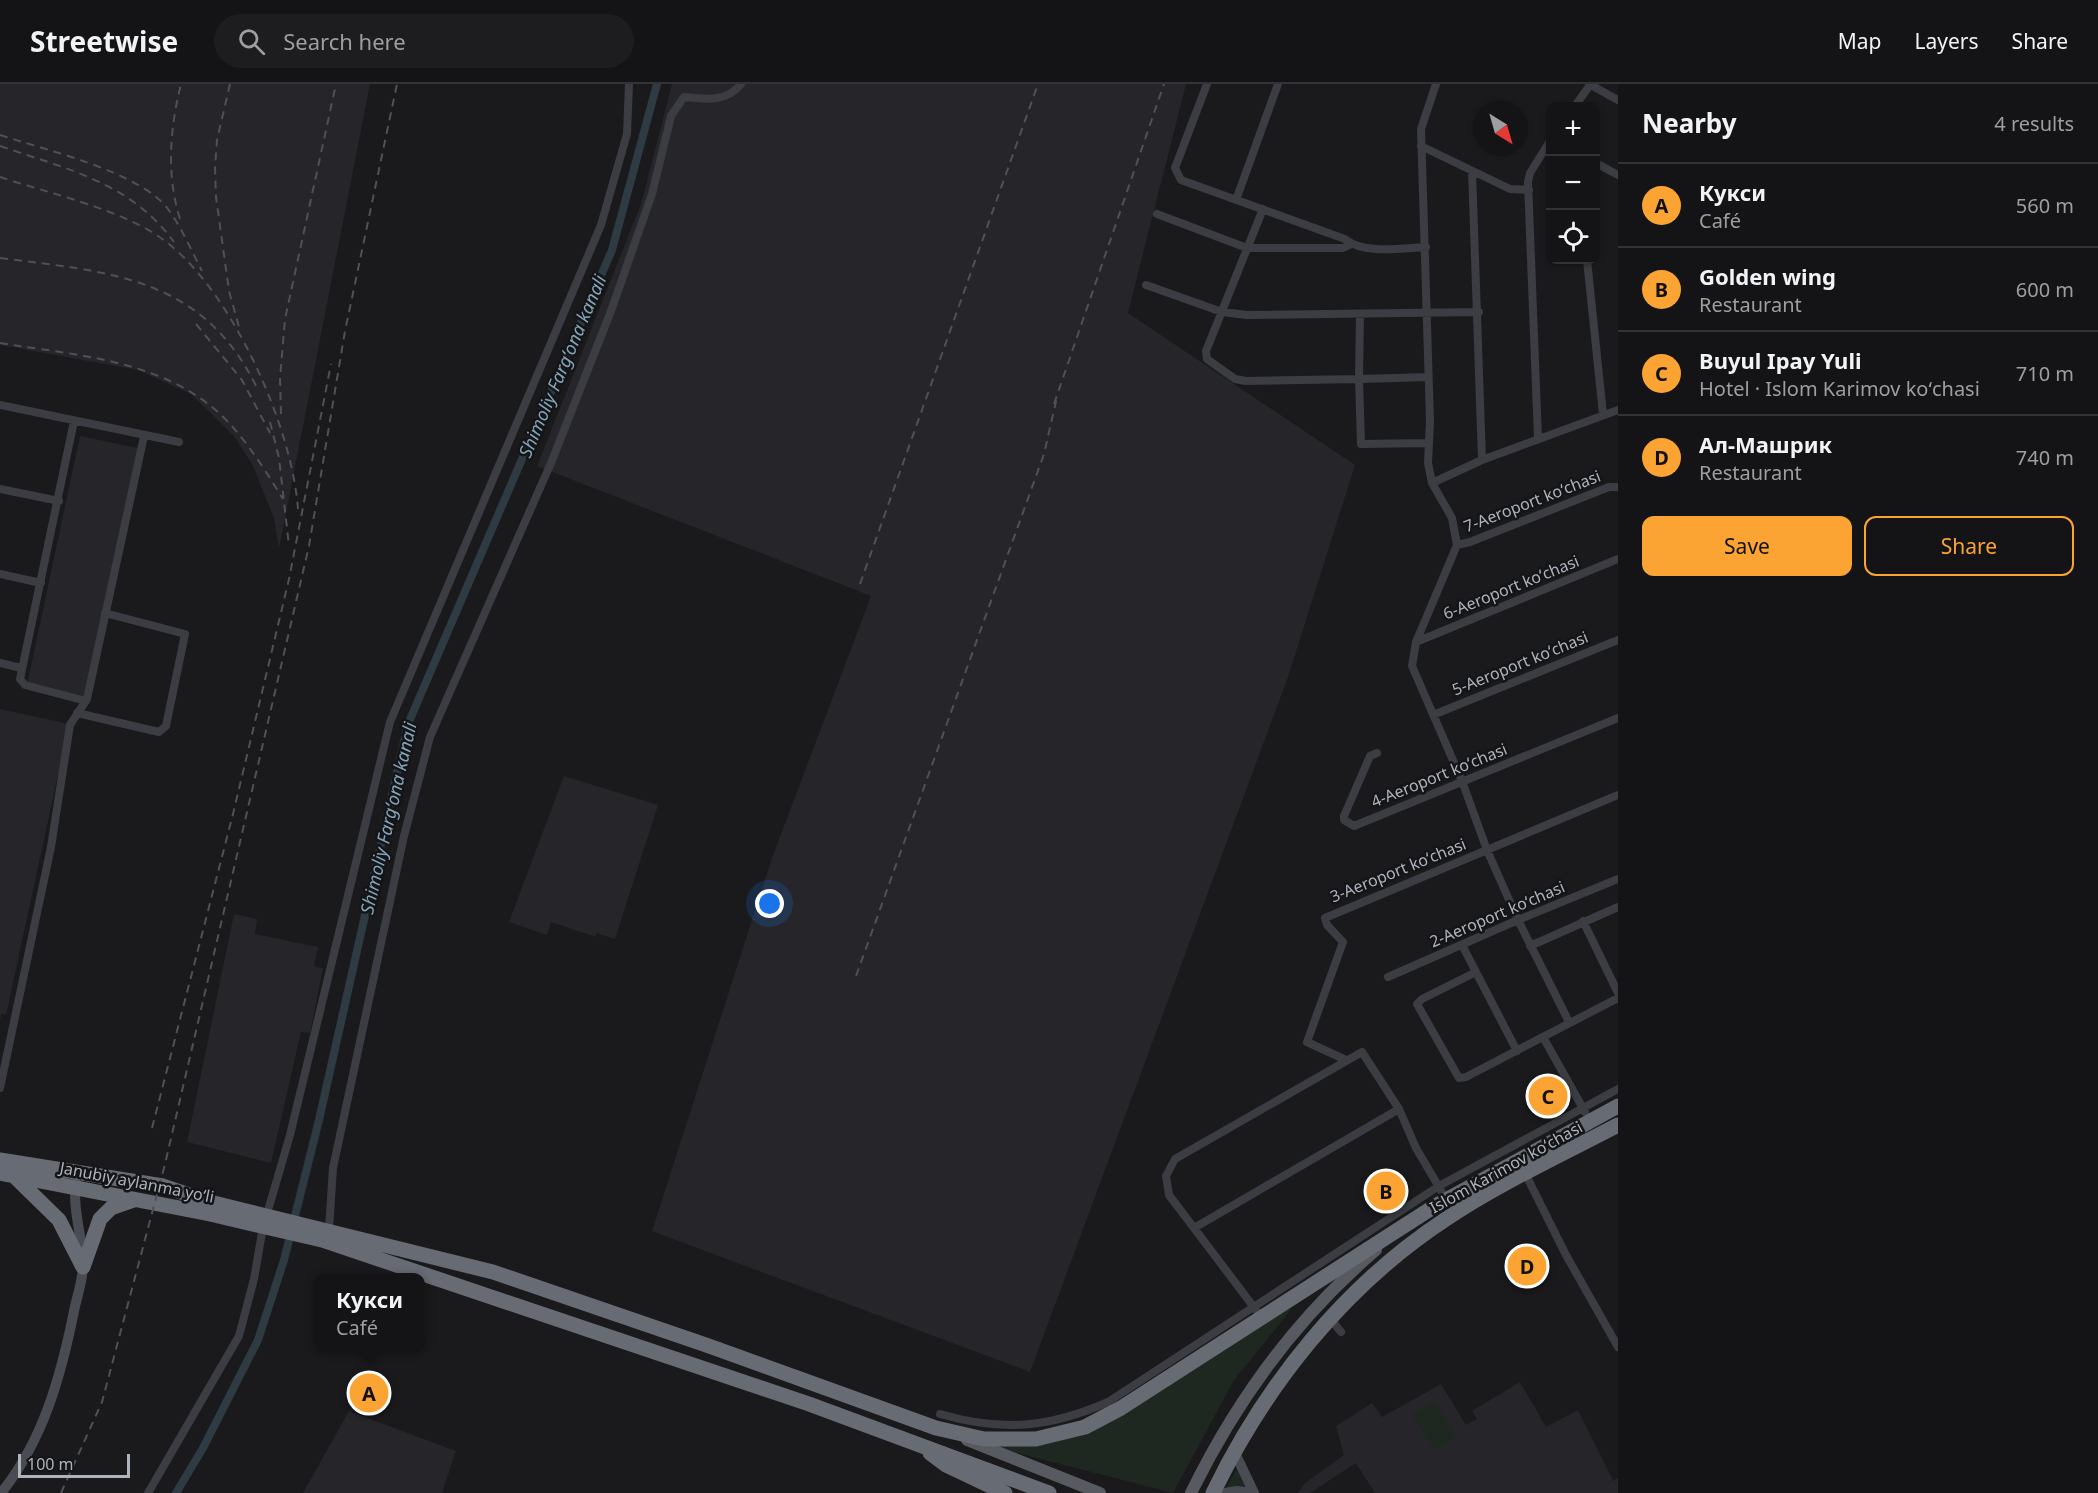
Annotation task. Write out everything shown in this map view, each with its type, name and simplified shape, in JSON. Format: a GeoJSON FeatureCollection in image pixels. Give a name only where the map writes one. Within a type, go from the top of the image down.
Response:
{"type":"FeatureCollection","features":[{"type":"Feature","properties":{"kind":"highway","name":"Islom Karimov koʻchasi"},"geometry":{"type":"LineString","coordinates":[[1213,1493],[1234,1451],[1277,1384],[1330,1318],[1388,1262],[1521,1167],[1586,1114],[1618,1106]]}},
{"type":"Feature","properties":{"kind":"highway","name":"Islom Karimov koʻchasi"},"geometry":{"type":"LineString","coordinates":[[1440,1197],[1521,1167],[1618,1125]]}},
{"type":"Feature","properties":{"kind":"highway","name":"Janubiy aylanma yoʻli"},"geometry":{"type":"LineString","coordinates":[[0,1160],[77,1181],[134,1200],[267,1221]]}},
{"type":"Feature","properties":{"kind":"highway","name":"Janubiy aylanma yoʻli"},"geometry":{"type":"LineString","coordinates":[[7,1174],[163,1186],[267,1221]]}},
{"type":"Feature","properties":{"kind":"highway"},"geometry":{"type":"LineString","coordinates":[[7,1174],[59,1220],[83,1267]]}},
{"type":"Feature","properties":{"kind":"highway"},"geometry":{"type":"LineString","coordinates":[[267,1221],[493,1272],[938,1421],[984,1439],[1010,1440],[1036,1439],[1085,1427],[1120,1408],[1258,1312],[1440,1197]]}},
{"type":"Feature","properties":{"kind":"highway"},"geometry":{"type":"LineString","coordinates":[[83,1267],[100,1219],[111,1208],[134,1200]]}},
{"type":"Feature","properties":{"kind":"highway"},"geometry":{"type":"LineString","coordinates":[[325,1233],[561,1319],[910,1440],[1049,1493]]}},
{"type":"Feature","properties":{"kind":"highway"},"geometry":{"type":"LineString","coordinates":[[910,1440],[946,1465],[1005,1493]]}},
{"type":"Feature","properties":{"kind":"main road"},"geometry":{"type":"LineString","coordinates":[[1,1493],[33,1444],[52,1400],[68,1345],[83,1267],[77,1181]]}},
{"type":"Feature","properties":{"kind":"main road","name":"Islom Karimov koʻchasi"},"geometry":{"type":"LineString","coordinates":[[1191,1493],[1238,1406],[1290,1335],[1350,1273],[1440,1197]]}},
{"type":"Feature","properties":{"kind":"main road"},"geometry":{"type":"LineString","coordinates":[[938,1421],[1100,1493]]}},
{"type":"Feature","properties":{"kind":"main road"},"geometry":{"type":"LineString","coordinates":[[1234,1451],[1253,1493]]}},
{"type":"Feature","properties":{"kind":"main road"},"geometry":{"type":"LineString","coordinates":[[1225,1493],[1237,1491],[1253,1493]]}},
{"type":"Feature","properties":{"kind":"street"},"geometry":{"type":"LineString","coordinates":[[148,1493],[239,1336],[390,722],[601,225],[627,134],[629,84]]}},
{"type":"Feature","properties":{"kind":"street"},"geometry":{"type":"LineString","coordinates":[[325,1233],[333,1168],[404,836],[430,737],[551,463],[607,322],[652,194],[671,116],[677,104],[684,97],[715,99],[725,97],[741,84]]}},
{"type":"Feature","properties":{"kind":"street"},"geometry":{"type":"LineString","coordinates":[[1207,84],[1175,172],[1185,182],[1346,239],[1351,244]]}},
{"type":"Feature","properties":{"kind":"street"},"geometry":{"type":"LineString","coordinates":[[1236,200],[1278,84]]}},
{"type":"Feature","properties":{"kind":"street"},"geometry":{"type":"LineString","coordinates":[[1436,84],[1424,116],[1421,146],[1426,247],[1428,463],[1432,483],[1452,518],[1457,545],[1416,642],[1412,666],[1462,781],[1487,850],[1530,946],[1569,1022]]}},
{"type":"Feature","properties":{"kind":"street"},"geometry":{"type":"LineString","coordinates":[[1578,102],[1589,84],[1618,100]]}},
{"type":"Feature","properties":{"kind":"street"},"geometry":{"type":"LineString","coordinates":[[1421,146],[1510,189],[1529,190]]}},
{"type":"Feature","properties":{"kind":"street"},"geometry":{"type":"LineString","coordinates":[[1538,438],[1529,190],[1530,173],[1546,149]]}},
{"type":"Feature","properties":{"kind":"street"},"geometry":{"type":"LineString","coordinates":[[1600,165],[1618,175]]}},
{"type":"Feature","properties":{"kind":"street"},"geometry":{"type":"LineString","coordinates":[[1472,171],[1479,312],[1482,460]]}},
{"type":"Feature","properties":{"kind":"street"},"geometry":{"type":"LineString","coordinates":[[1263,209],[1205,355],[1210,363],[1235,379],[1359,380],[1428,377]]}},
{"type":"Feature","properties":{"kind":"street"},"geometry":{"type":"LineString","coordinates":[[1157,214],[1247,248],[1343,248],[1351,244],[1384,248],[1426,247]]}},
{"type":"Feature","properties":{"kind":"street"},"geometry":{"type":"LineString","coordinates":[[1587,264],[1603,414]]}},
{"type":"Feature","properties":{"kind":"street"},"geometry":{"type":"LineString","coordinates":[[1146,285],[1222,312],[1247,315],[1479,312]]}},
{"type":"Feature","properties":{"kind":"street"},"geometry":{"type":"LineString","coordinates":[[1360,315],[1361,444],[1428,443]]}},
{"type":"Feature","properties":{"kind":"street"},"geometry":{"type":"LineString","coordinates":[[0,405],[179,442]]}},
{"type":"Feature","properties":{"kind":"street"},"geometry":{"type":"LineString","coordinates":[[1432,483],[1538,438],[1618,410]]}},
{"type":"Feature","properties":{"kind":"street"},"geometry":{"type":"LineString","coordinates":[[74,422],[59,501],[21,668],[22,684],[86,701]]}},
{"type":"Feature","properties":{"kind":"street"},"geometry":{"type":"LineString","coordinates":[[0,1088],[51,847],[70,725],[86,701],[144,436]]}},
{"type":"Feature","properties":{"kind":"street","name":"7-Aeroport koʻchasi"},"geometry":{"type":"LineString","coordinates":[[1457,545],[1470,542],[1609,487],[1618,487]]}},
{"type":"Feature","properties":{"kind":"street"},"geometry":{"type":"LineString","coordinates":[[0,489],[59,501]]}},
{"type":"Feature","properties":{"kind":"street","name":"6-Aeroport koʻchasi"},"geometry":{"type":"LineString","coordinates":[[1416,642],[1618,559]]}},
{"type":"Feature","properties":{"kind":"street"},"geometry":{"type":"LineString","coordinates":[[0,574],[41,583]]}},
{"type":"Feature","properties":{"kind":"street"},"geometry":{"type":"LineString","coordinates":[[77,713],[159,732],[166,726],[185,634],[182,631],[105,613]]}},
{"type":"Feature","properties":{"kind":"street","name":"5-Aeroport koʻchasi"},"geometry":{"type":"LineString","coordinates":[[1433,715],[1618,640]]}},
{"type":"Feature","properties":{"kind":"street"},"geometry":{"type":"LineString","coordinates":[[0,663],[21,668]]}},
{"type":"Feature","properties":{"kind":"street","name":"4-Aeroport koʻchasi"},"geometry":{"type":"LineString","coordinates":[[1377,753],[1370,756],[1344,816],[1349,826],[1354,826],[1618,718]]}},
{"type":"Feature","properties":{"kind":"street","name":"3-Aeroport koʻchasi"},"geometry":{"type":"LineString","coordinates":[[1346,1060],[1307,1042],[1343,942],[1327,925],[1325,918],[1618,795]]}},
{"type":"Feature","properties":{"kind":"street","name":"2-Aeroport koʻchasi"},"geometry":{"type":"LineString","coordinates":[[1388,978],[1518,920],[1618,879]]}},
{"type":"Feature","properties":{"kind":"street"},"geometry":{"type":"LineString","coordinates":[[1530,946],[1618,907]]}},
{"type":"Feature","properties":{"kind":"street"},"geometry":{"type":"LineString","coordinates":[[1583,921],[1618,993]]}},
{"type":"Feature","properties":{"kind":"street"},"geometry":{"type":"LineString","coordinates":[[1462,945],[1517,1051]]}},
{"type":"Feature","properties":{"kind":"street"},"geometry":{"type":"LineString","coordinates":[[1476,972],[1422,999],[1417,1007],[1459,1078],[1517,1051],[1618,998]]}},
{"type":"Feature","properties":{"kind":"street"},"geometry":{"type":"LineString","coordinates":[[1543,1037],[1586,1114]]}},
{"type":"Feature","properties":{"kind":"street"},"geometry":{"type":"LineString","coordinates":[[1258,1312],[1166,1187],[1168,1170],[1175,1159],[1359,1053],[1365,1055],[1399,1108],[1440,1197],[1586,1114],[1618,1089]]}},
{"type":"Feature","properties":{"kind":"street"},"geometry":{"type":"LineString","coordinates":[[1194,1228],[1399,1108]]}},
{"type":"Feature","properties":{"kind":"street"},"geometry":{"type":"LineString","coordinates":[[1521,1167],[1566,1255],[1618,1347]]}},
{"type":"Feature","properties":{"kind":"street"},"geometry":{"type":"LineString","coordinates":[[1330,1318],[1341,1332]]}},
{"type":"Feature","properties":{"kind":"shaded area"},"geometry":{"type":"Polygon","coordinates":[[[0,84],[370,84],[279,549],[274,518],[252,464],[234,436],[191,394],[138,370],[0,345],[0,84]]]}},
{"type":"Feature","properties":{"kind":"shaded area"},"geometry":{"type":"Polygon","coordinates":[[[672,84],[1186,84],[1128,313],[1355,465],[1288,677],[1030,1372],[652,1231],[772,858],[871,596],[537,466],[641,204],[672,84]]]}},
{"type":"Feature","properties":{"kind":"shaded area"},"geometry":{"type":"Polygon","coordinates":[[[80,436],[138,448],[84,697],[27,685],[80,436]]]}},
{"type":"Feature","properties":{"kind":"shaded area"},"geometry":{"type":"Polygon","coordinates":[[[0,709],[69,724],[6,1015],[1,1014],[0,1021],[0,709]]]}},
{"type":"Feature","properties":{"kind":"shaded area"},"geometry":{"type":"Polygon","coordinates":[[[564,776],[658,805],[615,939],[596,933],[596,937],[551,922],[547,935],[509,922],[564,776]]]}},
{"type":"Feature","properties":{"kind":"shaded area"},"geometry":{"type":"Polygon","coordinates":[[[234,914],[257,919],[255,934],[318,947],[314,966],[323,968],[310,1033],[301,1032],[271,1163],[187,1142],[234,914]]]}},
{"type":"Feature","properties":{"kind":"shaded area"},"geometry":{"type":"Polygon","coordinates":[[[1288,1306],[1290,1311],[1234,1380],[1173,1493],[991,1446],[1045,1445],[1087,1433],[1288,1306]]]}},
{"type":"Feature","properties":{"kind":"shaded area"},"geometry":{"type":"Polygon","coordinates":[[[1520,1382],[1546,1427],[1578,1410],[1613,1480],[1604,1485],[1618,1478],[1618,1493],[1375,1493],[1356,1463],[1310,1493],[1298,1493],[1305,1483],[1344,1455],[1336,1426],[1372,1403],[1382,1417],[1441,1384],[1466,1425],[1477,1419],[1472,1411],[1520,1382]]]}},
{"type":"Feature","properties":{"kind":"shaded area"},"geometry":{"type":"Polygon","coordinates":[[[1434,1401],[1456,1437],[1435,1450],[1412,1415],[1434,1401]]]}},
{"type":"Feature","properties":{"kind":"shaded area"},"geometry":{"type":"Polygon","coordinates":[[[349,1411],[456,1451],[442,1493],[303,1493],[349,1411]]]}},
{"type":"Feature","properties":{"kind":"shaded area"},"geometry":{"type":"Polygon","coordinates":[[[1237,1469],[1249,1490],[1226,1488],[1237,1469]]]}},
{"type":"Feature","properties":{"kind":"waterway","name":"Shimoliy Fargʻona kanali"},"geometry":{"type":"LineString","coordinates":[[176,1493],[203,1448],[258,1340],[284,1260],[319,1120],[408,724],[612,250],[657,84]]}},
{"type":"Feature","properties":{"kind":"railway"},"geometry":{"type":"LineString","coordinates":[[180,219],[173,186],[171,152],[174,117],[181,84]]}},
{"type":"Feature","properties":{"kind":"railway"},"geometry":{"type":"LineString","coordinates":[[230,84],[217,140],[216,197],[229,291],[239,327]]}},
{"type":"Feature","properties":{"kind":"railway"},"geometry":{"type":"LineString","coordinates":[[281,414],[280,379],[285,319],[336,84]]}},
{"type":"Feature","properties":{"kind":"railway"},"geometry":{"type":"LineString","coordinates":[[61,1493],[102,1402],[165,1164],[309,546],[345,331],[397,84]]}},
{"type":"Feature","properties":{"kind":"railway"},"geometry":{"type":"LineString","coordinates":[[860,584],[1038,84]]}},
{"type":"Feature","properties":{"kind":"railway"},"geometry":{"type":"LineString","coordinates":[[1054,404],[1164,84]]}},
{"type":"Feature","properties":{"kind":"railway"},"geometry":{"type":"LineString","coordinates":[[0,135],[115,173],[155,196],[173,216],[202,271]]}},
{"type":"Feature","properties":{"kind":"railway"},"geometry":{"type":"LineString","coordinates":[[0,146],[72,171],[117,191],[138,205],[174,242]]}},
{"type":"Feature","properties":{"kind":"railway"},"geometry":{"type":"LineString","coordinates":[[0,177],[122,217],[158,236],[184,258],[209,287],[232,321],[270,398],[284,438],[298,509]]}},
{"type":"Feature","properties":{"kind":"railway"},"geometry":{"type":"LineString","coordinates":[[0,258],[78,268],[114,276],[148,286],[180,301],[208,322],[234,349],[256,386]]}},
{"type":"Feature","properties":{"kind":"railway"},"geometry":{"type":"LineString","coordinates":[[196,324],[242,380],[270,433]]}},
{"type":"Feature","properties":{"kind":"railway"},"geometry":{"type":"LineString","coordinates":[[0,343],[123,364],[180,386],[206,403],[230,424],[283,499]]}},
{"type":"Feature","properties":{"kind":"railway"},"geometry":{"type":"LineString","coordinates":[[152,1128],[233,814],[289,579],[331,364]]}},
{"type":"Feature","properties":{"kind":"railway"},"geometry":{"type":"LineString","coordinates":[[856,976],[1044,454],[1057,397]]}},
{"type":"Feature","properties":{"kind":"railway"},"geometry":{"type":"LineString","coordinates":[[270,422],[279,458],[289,546]]}},
{"type":"Feature","properties":{"kind":"place","name":"Buyul Ipay Yuli"},"geometry":{"type":"Point","coordinates":[1548,1096]}},
{"type":"Feature","properties":{"kind":"place","name":"Golden wing"},"geometry":{"type":"Point","coordinates":[1386,1191]}},
{"type":"Feature","properties":{"kind":"place","name":"Ал-Машрик"},"geometry":{"type":"Point","coordinates":[1527,1266]}},
{"type":"Feature","properties":{"kind":"place","name":"Кукси"},"geometry":{"type":"Point","coordinates":[369,1393]}}]}
